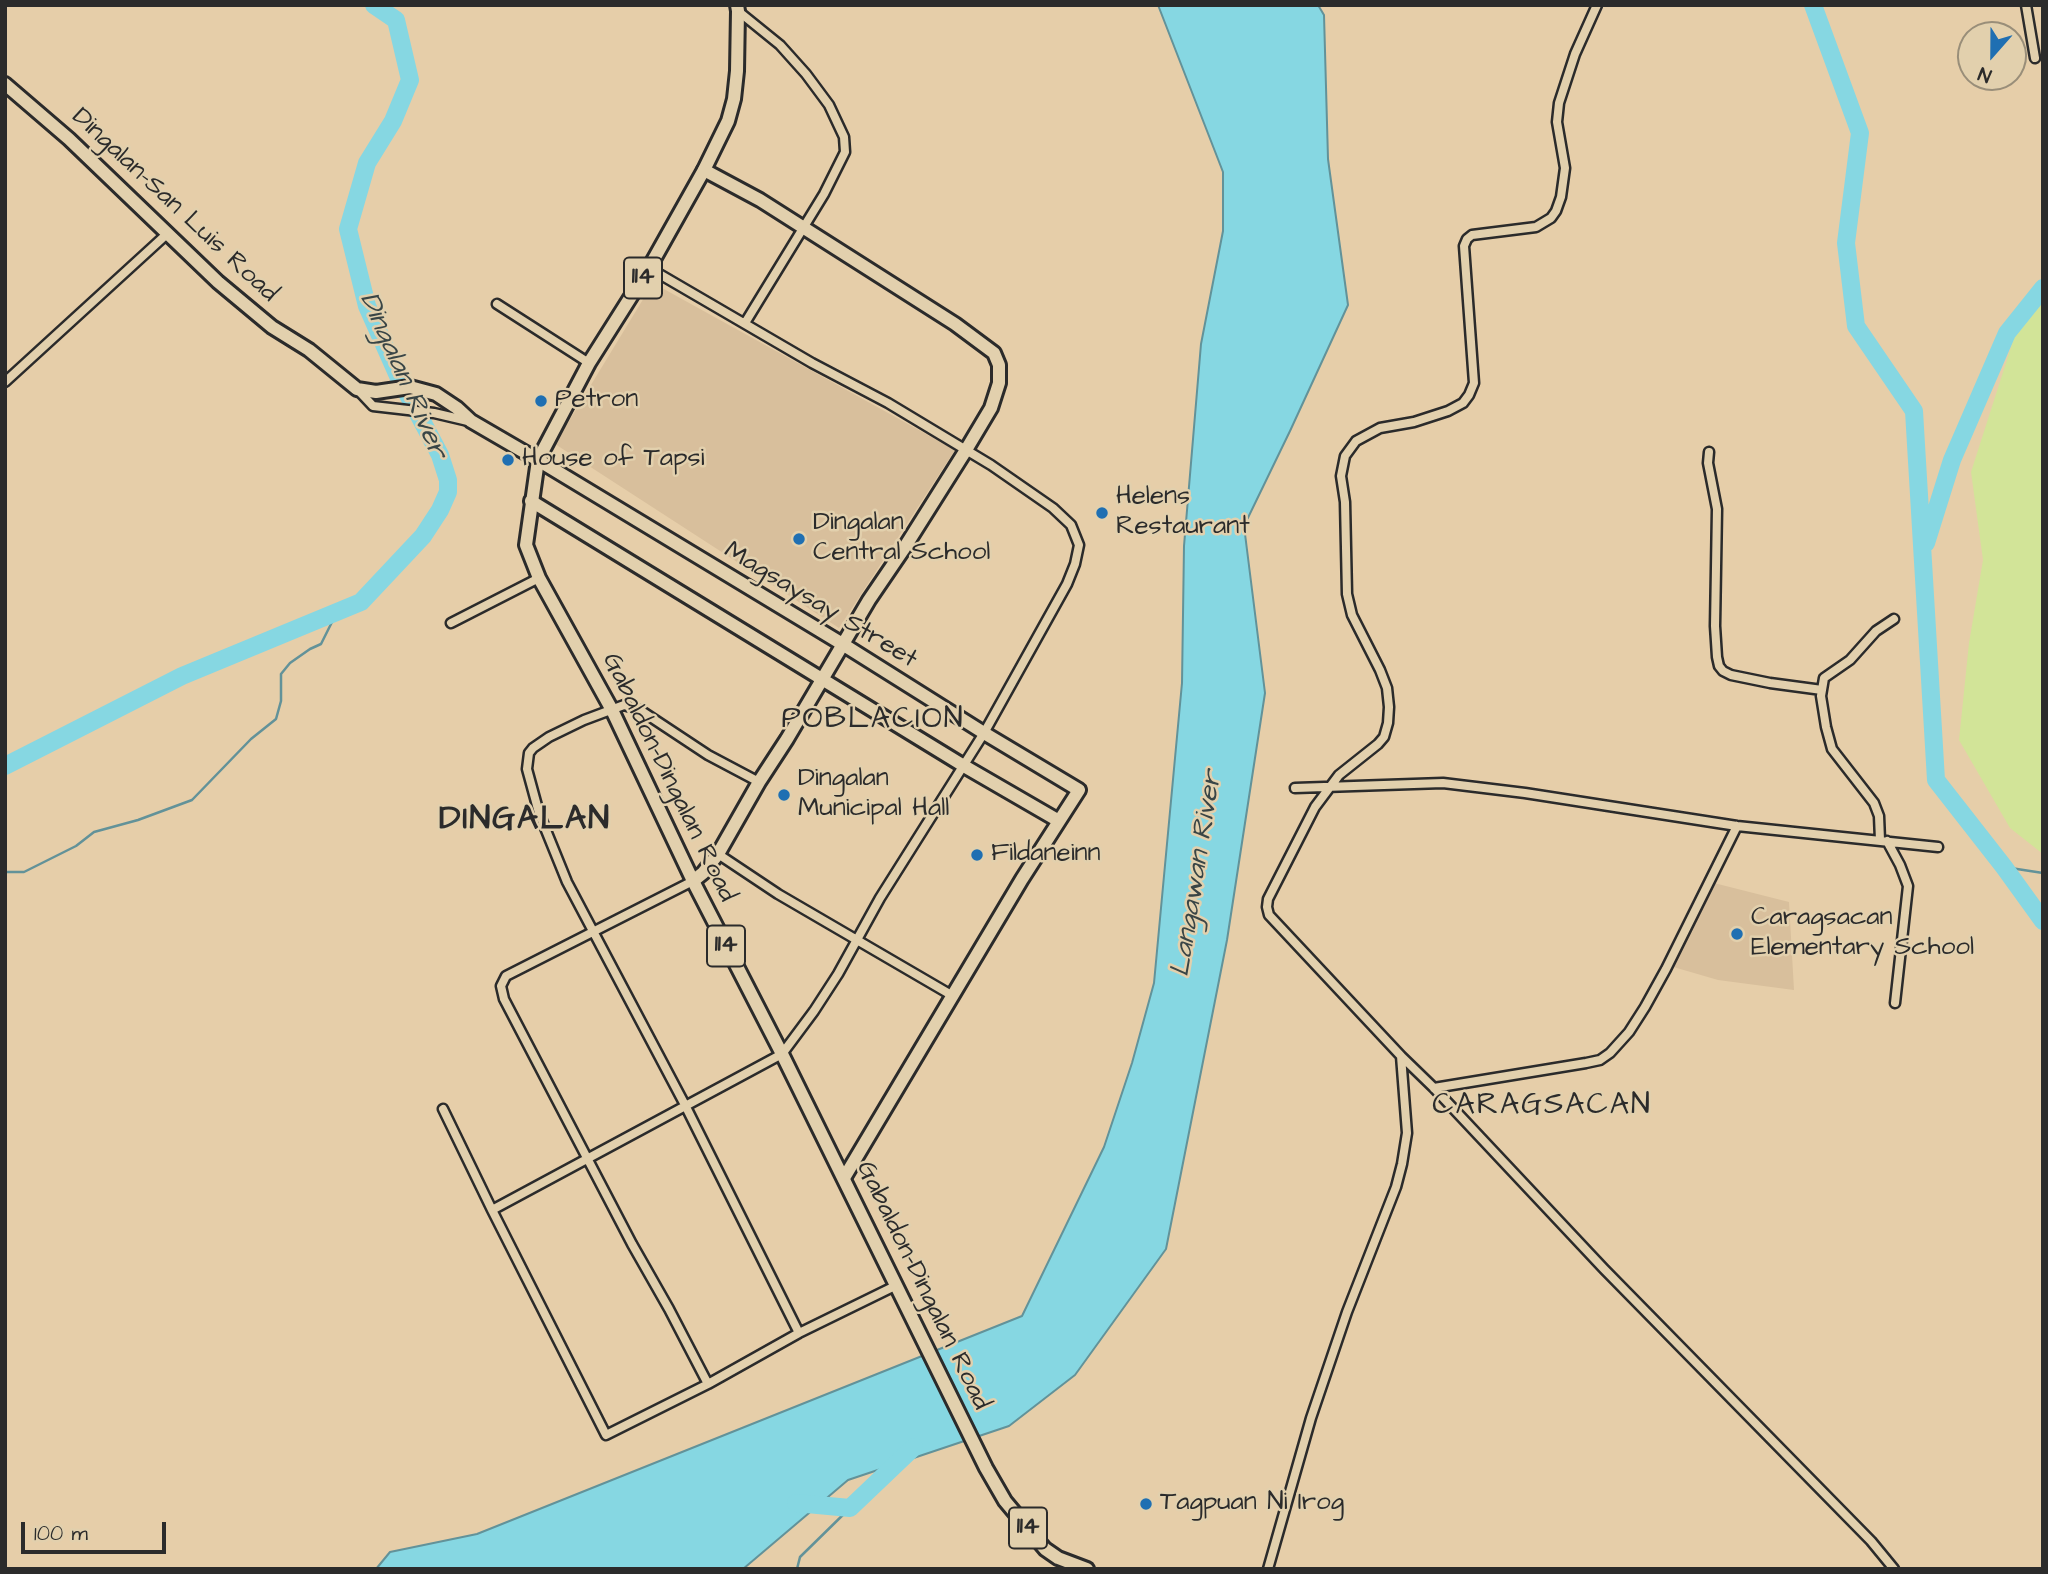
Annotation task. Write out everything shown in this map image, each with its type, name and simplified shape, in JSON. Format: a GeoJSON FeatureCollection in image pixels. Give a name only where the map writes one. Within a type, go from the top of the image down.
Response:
{"type":"FeatureCollection","features":[{"type":"Feature","properties":{"kind":"street"},"geometry":{"type":"LineString","coordinates":[[1597,5],[1575,54],[1559,103],[1557,122],[1565,168],[1556,211],[1552,218],[1536,227],[1472,235],[1464,246],[1474,383],[1469,395],[1463,403],[1448,411],[1414,422],[1380,428],[1356,441],[1345,456],[1341,476],[1345,502],[1347,594],[1352,615],[1387,688],[1389,707],[1386,730],[1378,744],[1339,775],[1328,788],[1305,825],[1268,899],[1267,907],[1269,915],[1401,1056],[1604,1269],[1871,1541],[1894,1569]]}},
{"type":"Feature","properties":{"kind":"street"},"geometry":{"type":"LineString","coordinates":[[2026,5],[2035,58]]}},
{"type":"Feature","properties":{"kind":"street"},"geometry":{"type":"LineString","coordinates":[[738,8],[779,44],[806,74],[830,105],[845,137],[845,152],[824,194],[745,323]]}},
{"type":"Feature","properties":{"kind":"street","name":"Gabaldon-Dingalan Road"},"geometry":{"type":"LineString","coordinates":[[738,8],[734,99],[722,135],[649,268],[589,363],[538,460],[526,545],[539,578],[612,710],[693,881],[844,1178],[986,1468],[1005,1502],[1045,1549],[1058,1558],[1087,1569]]}},
{"type":"Feature","properties":{"kind":"street","name":"Dingalan-San Luis Road"},"geometry":{"type":"LineString","coordinates":[[5,84],[69,139],[218,282],[272,327],[309,350],[357,389]]}},
{"type":"Feature","properties":{"kind":"street"},"geometry":{"type":"LineString","coordinates":[[704,170],[760,200],[955,324],[994,353],[999,365],[997,395],[966,450],[869,600],[718,854],[703,873],[693,881],[506,976],[501,986],[504,999],[708,1384]]}},
{"type":"Feature","properties":{"kind":"street"},"geometry":{"type":"LineString","coordinates":[[5,382],[168,233]]}},
{"type":"Feature","properties":{"kind":"street"},"geometry":{"type":"LineString","coordinates":[[492,1210],[782,1054],[838,974],[880,898],[984,733],[1067,584],[1079,545],[1071,525],[1053,508],[966,450],[649,268]]}},
{"type":"Feature","properties":{"kind":"street"},"geometry":{"type":"LineString","coordinates":[[497,304],[589,363]]}},
{"type":"Feature","properties":{"kind":"street","name":"Magsaysay Street"},"geometry":{"type":"LineString","coordinates":[[357,389],[376,392],[410,387],[436,394],[471,421],[844,645],[1079,790],[1059,821]]}},
{"type":"Feature","properties":{"kind":"street"},"geometry":{"type":"LineString","coordinates":[[357,389],[373,406],[471,421]]}},
{"type":"Feature","properties":{"kind":"street"},"geometry":{"type":"LineString","coordinates":[[1709,453],[1708,463],[1717,509],[1715,626],[1720,666],[1731,675],[1822,690]]}},
{"type":"Feature","properties":{"kind":"street"},"geometry":{"type":"LineString","coordinates":[[531,502],[1059,821],[844,1178]]}},
{"type":"Feature","properties":{"kind":"street"},"geometry":{"type":"LineString","coordinates":[[451,623],[539,578]]}},
{"type":"Feature","properties":{"kind":"street"},"geometry":{"type":"LineString","coordinates":[[1894,619],[1876,631],[1850,660],[1824,678],[1822,690],[1826,727],[1832,749],[1874,803],[1884,841],[1900,865],[1908,886],[1895,1003]]}},
{"type":"Feature","properties":{"kind":"street"},"geometry":{"type":"LineString","coordinates":[[759,782],[708,755],[640,710],[624,705],[549,737],[529,753],[527,769],[539,813],[567,881],[685,1105],[799,1333]]}},
{"type":"Feature","properties":{"kind":"street"},"geometry":{"type":"LineString","coordinates":[[1295,789],[1443,783],[1737,826],[1938,847]]}},
{"type":"Feature","properties":{"kind":"street"},"geometry":{"type":"LineString","coordinates":[[1434,1088],[1586,1063],[1600,1060],[1610,1053],[1629,1032],[1645,1007],[1737,826]]}},
{"type":"Feature","properties":{"kind":"street"},"geometry":{"type":"LineString","coordinates":[[718,854],[778,894],[953,996]]}},
{"type":"Feature","properties":{"kind":"street"},"geometry":{"type":"LineString","coordinates":[[1268,1569],[1311,1418],[1347,1312],[1396,1187],[1402,1164],[1407,1133],[1401,1056]]}},
{"type":"Feature","properties":{"kind":"street"},"geometry":{"type":"LineString","coordinates":[[443,1109],[606,1435],[708,1384],[799,1333],[895,1286]]}},
{"type":"Feature","properties":{"kind":"shaded area","name":"Dingalan Central School"},"geometry":{"type":"Polygon","coordinates":[[[653,283],[955,450],[839,628],[555,444],[653,283]]]}},
{"type":"Feature","properties":{"kind":"shaded area","name":"Caragsacan Elementary School"},"geometry":{"type":"Polygon","coordinates":[[[1706,881],[1789,902],[1794,990],[1718,980],[1670,966],[1706,881]]]}},
{"type":"Feature","properties":{"kind":"green space"},"geometry":{"type":"Polygon","coordinates":[[[2043,302],[2043,854],[2010,828],[1959,740],[1969,643],[1983,560],[1971,472],[2014,338],[2043,302]]]}},
{"type":"Feature","properties":{"kind":"water"},"geometry":{"type":"Polygon","coordinates":[[[1158,5],[1318,5],[1324,15],[1328,159],[1348,305],[1244,526],[1265,693],[1227,940],[1166,1249],[1075,1375],[1009,1426],[848,1480],[743,1569],[376,1569],[390,1552],[477,1534],[1022,1316],[1104,1147],[1132,1063],[1154,983],[1182,683],[1184,546],[1201,344],[1223,231],[1223,172],[1158,5]]]}},
{"type":"Feature","properties":{"kind":"waterway","name":"Dingalan River"},"geometry":{"type":"LineString","coordinates":[[5,766],[182,676],[361,602],[423,536],[440,510],[448,492],[448,480],[440,455],[399,378],[367,306],[348,229],[367,163],[393,121],[410,80],[396,20],[374,5]]}},
{"type":"Feature","properties":{"kind":"waterway"},"geometry":{"type":"LineString","coordinates":[[1813,5],[1860,133],[1846,243],[1856,326],[1914,411],[1936,780],[2043,921]]}},
{"type":"Feature","properties":{"kind":"waterway"},"geometry":{"type":"LineString","coordinates":[[1926,543],[1952,460],[2007,333],[2043,288]]}},
{"type":"Feature","properties":{"kind":"waterway"},"geometry":{"type":"LineString","coordinates":[[5,872],[24,872],[76,846],[94,832],[138,820],[192,800],[251,739],[276,719],[281,701],[281,674],[290,663],[321,644],[337,612]]}},
{"type":"Feature","properties":{"kind":"waterway"},"geometry":{"type":"LineString","coordinates":[[2004,867],[2043,873]]}},
{"type":"Feature","properties":{"kind":"waterway","name":"Langawan River"},"geometry":{"type":"LineString","coordinates":[[796,1503],[850,1508],[914,1447]]}},
{"type":"Feature","properties":{"kind":"waterway"},"geometry":{"type":"LineString","coordinates":[[797,1569],[800,1557],[850,1508]]}},
{"type":"Feature","properties":{"kind":"place","name":"Petron"},"geometry":{"type":"Point","coordinates":[541,401]}},
{"type":"Feature","properties":{"kind":"place","name":"House of Tapsi"},"geometry":{"type":"Point","coordinates":[508,460]}},
{"type":"Feature","properties":{"kind":"place","name":"Helens Restaurant"},"geometry":{"type":"Point","coordinates":[1102,513]}},
{"type":"Feature","properties":{"kind":"place","name":"Dingalan Central School"},"geometry":{"type":"Point","coordinates":[799,539]}},
{"type":"Feature","properties":{"kind":"place","name":"Dingalan Municipal Hall"},"geometry":{"type":"Point","coordinates":[784,795]}},
{"type":"Feature","properties":{"kind":"place","name":"Fildaneinn"},"geometry":{"type":"Point","coordinates":[977,855]}},
{"type":"Feature","properties":{"kind":"place","name":"Caragsacan Elementary School"},"geometry":{"type":"Point","coordinates":[1737,934]}},
{"type":"Feature","properties":{"kind":"place","name":"Tagpuan Ni Irog"},"geometry":{"type":"Point","coordinates":[1146,1504]}},
{"type":"Feature","properties":{"kind":"district","name":"POBLACION"},"geometry":{"type":"Point","coordinates":[873,721]}},
{"type":"Feature","properties":{"kind":"district","name":"DINGALAN"},"geometry":{"type":"Point","coordinates":[525,821]}},
{"type":"Feature","properties":{"kind":"district","name":"CARAGSACAN"},"geometry":{"type":"Point","coordinates":[1542,1107]}}]}
